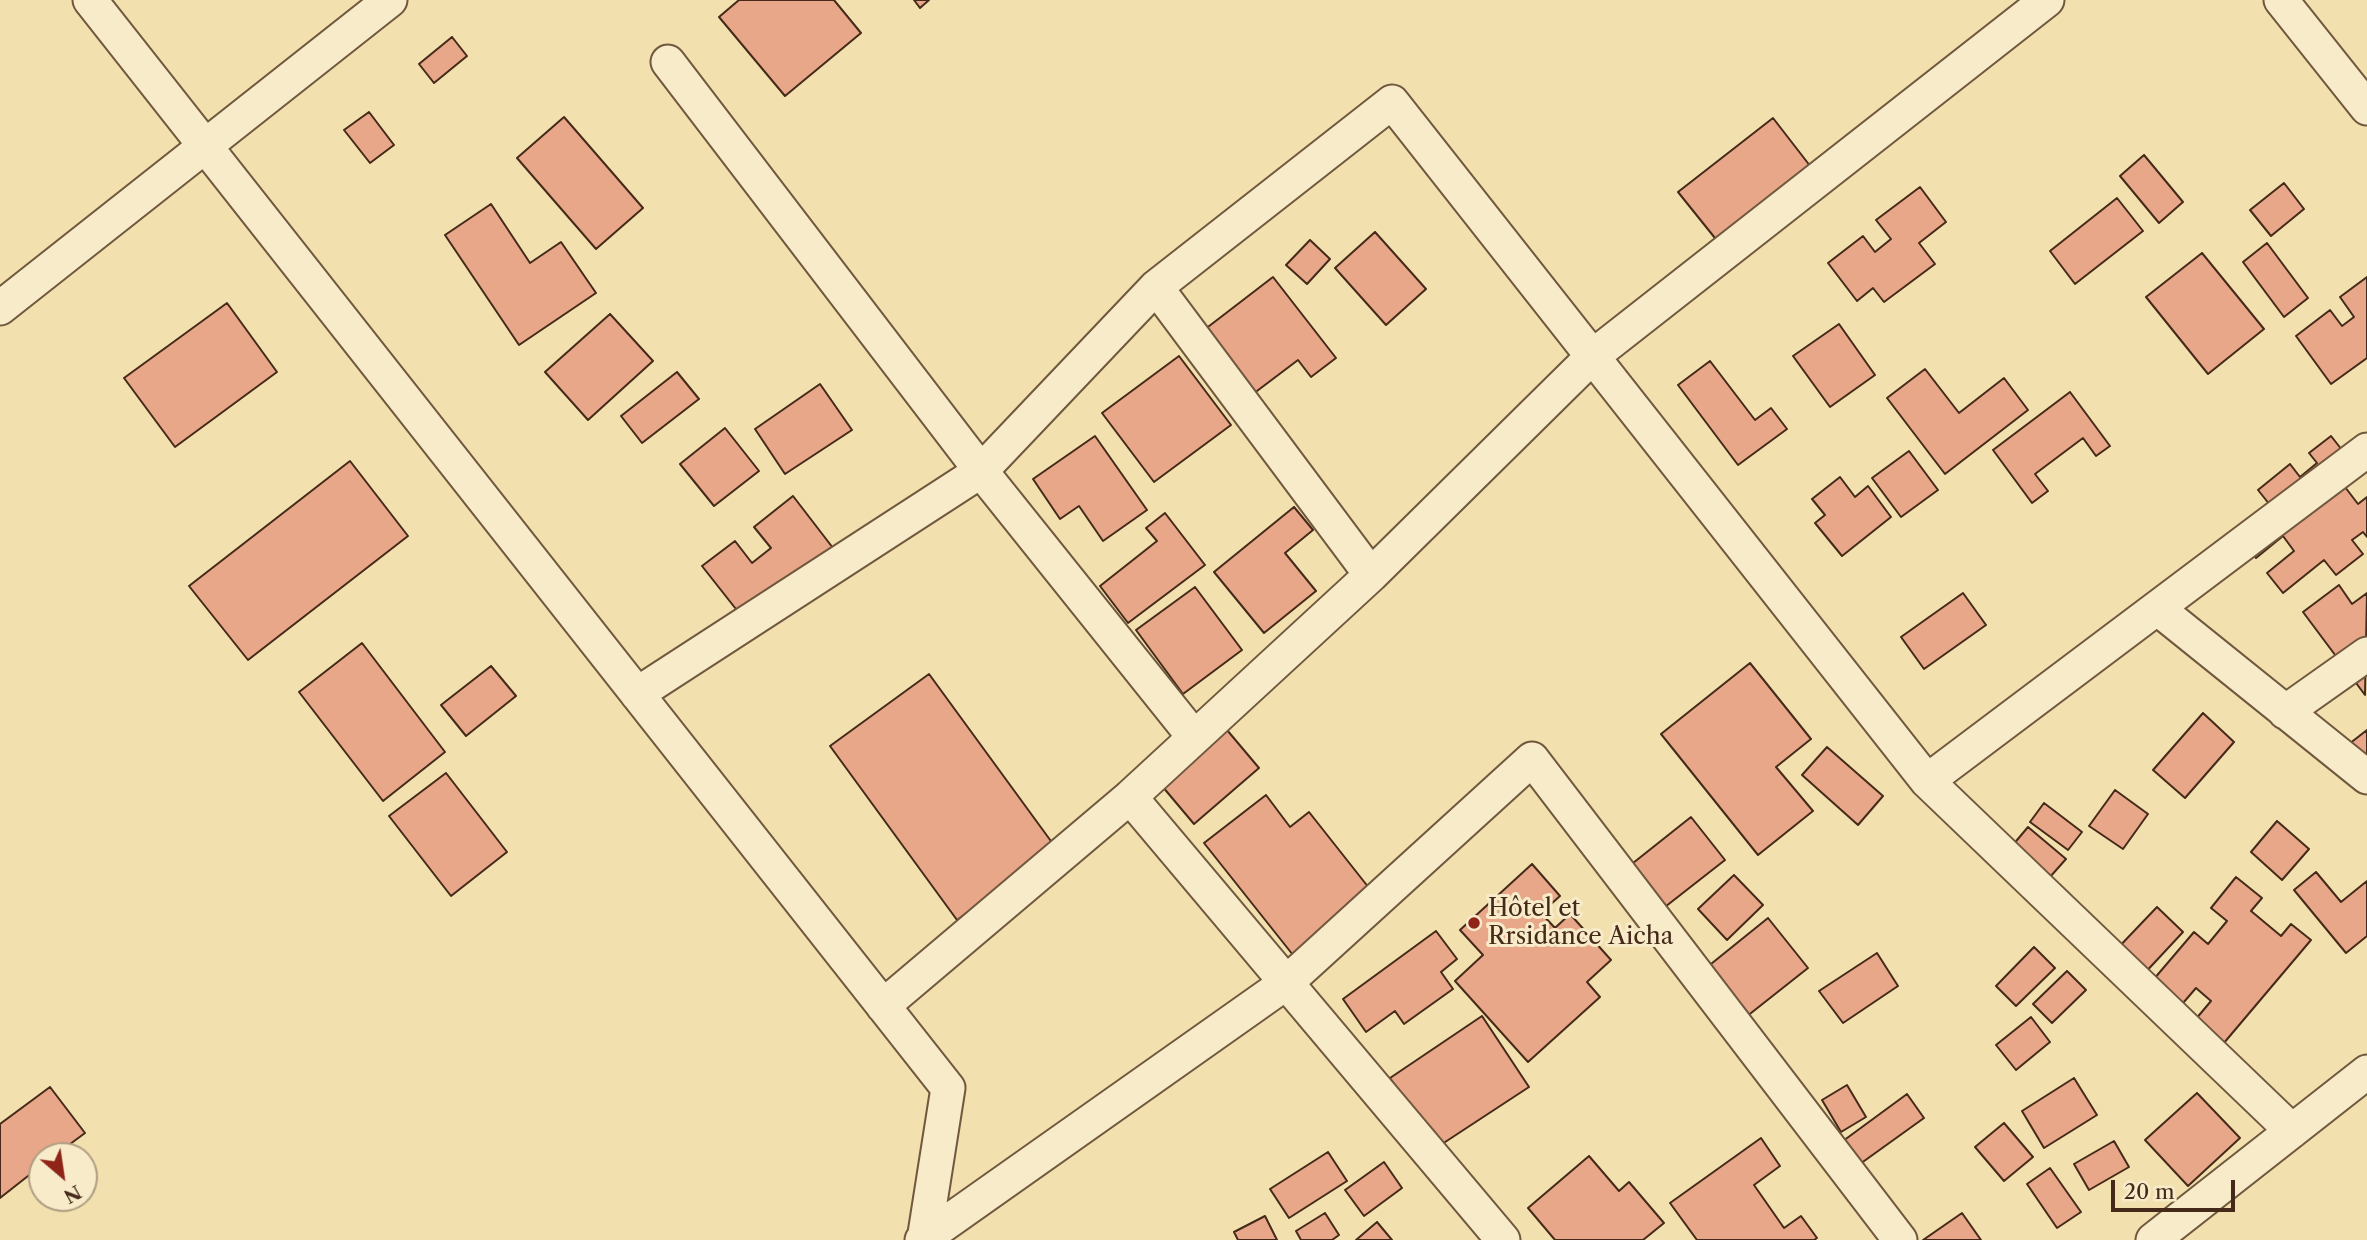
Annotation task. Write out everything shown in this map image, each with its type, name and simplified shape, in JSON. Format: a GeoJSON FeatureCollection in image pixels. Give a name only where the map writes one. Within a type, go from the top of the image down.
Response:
{"type":"FeatureCollection","features":[{"type":"Feature","properties":{"kind":"street"},"geometry":{"type":"LineString","coordinates":[[90,0],[948,1088],[923,1239]]}},
{"type":"Feature","properties":{"kind":"street"},"geometry":{"type":"LineString","coordinates":[[0,308],[390,0]]}},
{"type":"Feature","properties":{"kind":"street"},"geometry":{"type":"LineString","coordinates":[[883,1006],[1130,797],[1371,575],[1592,356],[2047,0]]}},
{"type":"Feature","properties":{"kind":"street"},"geometry":{"type":"LineString","coordinates":[[2281,0],[2367,108]]}},
{"type":"Feature","properties":{"kind":"street"},"geometry":{"type":"LineString","coordinates":[[668,62],[981,471],[1195,737]]}},
{"type":"Feature","properties":{"kind":"street"},"geometry":{"type":"LineString","coordinates":[[637,694],[981,471],[1156,287],[1392,102],[1927,781],[2292,1130]]}},
{"type":"Feature","properties":{"kind":"street"},"geometry":{"type":"LineString","coordinates":[[1156,287],[1371,575]]}},
{"type":"Feature","properties":{"kind":"street"},"geometry":{"type":"LineString","coordinates":[[1927,781],[2367,450]]}},
{"type":"Feature","properties":{"kind":"street"},"geometry":{"type":"LineString","coordinates":[[2157,608],[2367,778]]}},
{"type":"Feature","properties":{"kind":"street"},"geometry":{"type":"LineString","coordinates":[[2285,712],[2367,654]]}},
{"type":"Feature","properties":{"kind":"street"},"geometry":{"type":"LineString","coordinates":[[923,1239],[1286,983],[1532,759],[1900,1240]]}},
{"type":"Feature","properties":{"kind":"street"},"geometry":{"type":"LineString","coordinates":[[1130,797],[1503,1240]]}},
{"type":"Feature","properties":{"kind":"street"},"geometry":{"type":"LineString","coordinates":[[2153,1240],[2292,1130],[2363,1084]]}},
{"type":"Feature","properties":{"kind":"building"},"geometry":{"type":"Polygon","coordinates":[[[739,0],[834,0],[861,33],[785,96],[719,17],[739,0]]]}},
{"type":"Feature","properties":{"kind":"building"},"geometry":{"type":"Polygon","coordinates":[[[914,0],[929,0],[920,8],[914,0]]]}},
{"type":"Feature","properties":{"kind":"building"},"geometry":{"type":"Polygon","coordinates":[[[452,37],[467,56],[434,83],[419,64],[452,37]]]}},
{"type":"Feature","properties":{"kind":"building"},"geometry":{"type":"Polygon","coordinates":[[[369,112],[394,145],[370,163],[344,130],[369,112]]]}},
{"type":"Feature","properties":{"kind":"building"},"geometry":{"type":"Polygon","coordinates":[[[564,117],[643,208],[596,249],[517,158],[564,117]]]}},
{"type":"Feature","properties":{"kind":"building"},"geometry":{"type":"Polygon","coordinates":[[[1773,118],[1821,180],[1727,253],[1678,192],[1773,118]]]}},
{"type":"Feature","properties":{"kind":"building"},"geometry":{"type":"Polygon","coordinates":[[[2144,155],[2183,202],[2159,223],[2120,176],[2144,155]]]}},
{"type":"Feature","properties":{"kind":"building"},"geometry":{"type":"Polygon","coordinates":[[[2284,183],[2304,209],[2271,236],[2250,210],[2284,183]]]}},
{"type":"Feature","properties":{"kind":"building"},"geometry":{"type":"Polygon","coordinates":[[[1920,187],[1946,222],[1919,243],[1935,264],[1884,302],[1873,288],[1857,301],[1828,263],[1863,236],[1875,252],[1891,239],[1876,220],[1920,187]]]}},
{"type":"Feature","properties":{"kind":"building"},"geometry":{"type":"Polygon","coordinates":[[[2117,198],[2143,231],[2075,284],[2050,251],[2117,198]]]}},
{"type":"Feature","properties":{"kind":"building"},"geometry":{"type":"Polygon","coordinates":[[[491,204],[530,263],[561,242],[596,293],[519,345],[445,235],[491,204]]]}},
{"type":"Feature","properties":{"kind":"building"},"geometry":{"type":"Polygon","coordinates":[[[1375,232],[1426,289],[1386,325],[1335,268],[1375,232]]]}},
{"type":"Feature","properties":{"kind":"building"},"geometry":{"type":"Polygon","coordinates":[[[1310,240],[1330,259],[1307,284],[1286,265],[1310,240]]]}},
{"type":"Feature","properties":{"kind":"building"},"geometry":{"type":"Polygon","coordinates":[[[2267,243],[2308,298],[2284,317],[2243,262],[2267,243]]]}},
{"type":"Feature","properties":{"kind":"building"},"geometry":{"type":"Polygon","coordinates":[[[2202,253],[2264,329],[2208,374],[2146,297],[2202,253]]]}},
{"type":"Feature","properties":{"kind":"building"},"geometry":{"type":"Polygon","coordinates":[[[1273,277],[1336,358],[1311,377],[1298,360],[1253,394],[1204,330],[1273,277]]]}},
{"type":"Feature","properties":{"kind":"building"},"geometry":{"type":"Polygon","coordinates":[[[2367,277],[2367,358],[2331,384],[2296,336],[2330,310],[2342,326],[2354,317],[2340,297],[2367,277]]]}},
{"type":"Feature","properties":{"kind":"building"},"geometry":{"type":"Polygon","coordinates":[[[227,303],[277,372],[175,447],[124,378],[227,303]]]}},
{"type":"Feature","properties":{"kind":"building"},"geometry":{"type":"Polygon","coordinates":[[[610,314],[653,361],[588,420],[545,372],[610,314]]]}},
{"type":"Feature","properties":{"kind":"building"},"geometry":{"type":"Polygon","coordinates":[[[1839,324],[1875,375],[1830,407],[1793,356],[1839,324]]]}},
{"type":"Feature","properties":{"kind":"building"},"geometry":{"type":"Polygon","coordinates":[[[1179,356],[1231,425],[1154,482],[1102,413],[1179,356]]]}},
{"type":"Feature","properties":{"kind":"building"},"geometry":{"type":"Polygon","coordinates":[[[1710,361],[1755,420],[1771,408],[1787,429],[1738,465],[1678,385],[1710,361]]]}},
{"type":"Feature","properties":{"kind":"building"},"geometry":{"type":"Polygon","coordinates":[[[1925,369],[1959,413],[2004,378],[2028,410],[1945,474],[1887,398],[1925,369]]]}},
{"type":"Feature","properties":{"kind":"building"},"geometry":{"type":"Polygon","coordinates":[[[677,372],[699,399],[642,443],[621,416],[677,372]]]}},
{"type":"Feature","properties":{"kind":"building"},"geometry":{"type":"Polygon","coordinates":[[[820,384],[852,430],[785,474],[755,429],[820,384]]]}},
{"type":"Feature","properties":{"kind":"building"},"geometry":{"type":"Polygon","coordinates":[[[2070,392],[2110,446],[2096,456],[2083,438],[2035,474],[2048,491],[2032,503],[1993,450],[2070,392]]]}},
{"type":"Feature","properties":{"kind":"building"},"geometry":{"type":"Polygon","coordinates":[[[725,428],[759,471],[714,506],[680,464],[725,428]]]}},
{"type":"Feature","properties":{"kind":"building"},"geometry":{"type":"Polygon","coordinates":[[[1095,436],[1147,510],[1103,541],[1079,506],[1060,519],[1033,479],[1095,436]]]}},
{"type":"Feature","properties":{"kind":"building"},"geometry":{"type":"Polygon","coordinates":[[[2331,436],[2361,474],[2345,487],[2358,504],[2367,497],[2367,537],[2363,532],[2352,540],[2363,554],[2336,575],[2324,560],[2283,593],[2267,573],[2294,551],[2283,536],[2256,558],[2236,533],[2270,505],[2258,490],[2290,464],[2300,477],[2317,463],[2309,453],[2331,436]]]}},
{"type":"Feature","properties":{"kind":"building"},"geometry":{"type":"Polygon","coordinates":[[[1909,451],[1938,490],[1901,517],[1872,478],[1909,451]]]}},
{"type":"Feature","properties":{"kind":"building"},"geometry":{"type":"Polygon","coordinates":[[[350,461],[408,536],[248,660],[189,586],[350,461]]]}},
{"type":"Feature","properties":{"kind":"building"},"geometry":{"type":"Polygon","coordinates":[[[1840,477],[1855,497],[1868,486],[1891,517],[1842,556],[1815,523],[1825,515],[1812,499],[1840,477]]]}},
{"type":"Feature","properties":{"kind":"building"},"geometry":{"type":"Polygon","coordinates":[[[793,496],[833,548],[743,618],[702,566],[735,541],[752,563],[771,548],[754,527],[793,496]]]}},
{"type":"Feature","properties":{"kind":"building"},"geometry":{"type":"Polygon","coordinates":[[[1294,507],[1313,530],[1285,553],[1316,591],[1264,633],[1214,572],[1294,507]]]}},
{"type":"Feature","properties":{"kind":"building"},"geometry":{"type":"Polygon","coordinates":[[[1165,513],[1205,565],[1128,623],[1100,586],[1157,541],[1146,528],[1165,513]]]}},
{"type":"Feature","properties":{"kind":"building"},"geometry":{"type":"Polygon","coordinates":[[[2339,585],[2352,604],[2367,593],[2365,695],[2303,612],[2339,585]]]}},
{"type":"Feature","properties":{"kind":"building"},"geometry":{"type":"Polygon","coordinates":[[[1195,587],[1242,650],[1183,694],[1136,630],[1195,587]]]}},
{"type":"Feature","properties":{"kind":"building"},"geometry":{"type":"Polygon","coordinates":[[[1963,593],[1986,625],[1924,669],[1901,637],[1963,593]]]}},
{"type":"Feature","properties":{"kind":"building"},"geometry":{"type":"Polygon","coordinates":[[[362,643],[445,752],[383,801],[299,692],[362,643]]]}},
{"type":"Feature","properties":{"kind":"building"},"geometry":{"type":"Polygon","coordinates":[[[1750,663],[1811,739],[1776,767],[1813,811],[1758,855],[1661,734],[1750,663]]]}},
{"type":"Feature","properties":{"kind":"building"},"geometry":{"type":"Polygon","coordinates":[[[491,666],[516,696],[466,736],[441,705],[491,666]]]}},
{"type":"Feature","properties":{"kind":"building"},"geometry":{"type":"Polygon","coordinates":[[[929,674],[1056,848],[957,920],[830,746],[929,674]]]}},
{"type":"Feature","properties":{"kind":"building"},"geometry":{"type":"Polygon","coordinates":[[[2203,713],[2234,742],[2185,798],[2153,770],[2203,713]]]}},
{"type":"Feature","properties":{"kind":"building"},"geometry":{"type":"Polygon","coordinates":[[[1227,730],[1259,768],[1194,824],[1162,786],[1227,730]]]}},
{"type":"Feature","properties":{"kind":"building"},"geometry":{"type":"Polygon","coordinates":[[[2367,730],[2367,765],[2349,744],[2367,730]]]}},
{"type":"Feature","properties":{"kind":"building"},"geometry":{"type":"Polygon","coordinates":[[[1827,747],[1883,796],[1858,825],[1802,775],[1827,747]]]}},
{"type":"Feature","properties":{"kind":"building"},"geometry":{"type":"Polygon","coordinates":[[[446,773],[507,852],[451,896],[389,816],[446,773]]]}},
{"type":"Feature","properties":{"kind":"building"},"geometry":{"type":"Polygon","coordinates":[[[2115,790],[2148,814],[2123,849],[2089,826],[2115,790]]]}},
{"type":"Feature","properties":{"kind":"building"},"geometry":{"type":"Polygon","coordinates":[[[1266,795],[1290,827],[1309,812],[1373,893],[1293,955],[1204,843],[1266,795]]]}},
{"type":"Feature","properties":{"kind":"building"},"geometry":{"type":"Polygon","coordinates":[[[2044,803],[2082,832],[2068,850],[2030,822],[2044,803]]]}},
{"type":"Feature","properties":{"kind":"building"},"geometry":{"type":"Polygon","coordinates":[[[1691,817],[1725,860],[1656,914],[1623,871],[1691,817]]]}},
{"type":"Feature","properties":{"kind":"building"},"geometry":{"type":"Polygon","coordinates":[[[2277,821],[2309,849],[2282,880],[2251,852],[2277,821]]]}},
{"type":"Feature","properties":{"kind":"building"},"geometry":{"type":"Polygon","coordinates":[[[2028,827],[2066,859],[2050,877],[2012,846],[2028,827]]]}},
{"type":"Feature","properties":{"kind":"building"},"geometry":{"type":"Polygon","coordinates":[[[1532,864],[1560,896],[1541,913],[1555,928],[1570,914],[1611,960],[1587,982],[1600,997],[1528,1062],[1455,981],[1483,955],[1460,930],[1532,864]]]}},
{"type":"Feature","properties":{"kind":"building"},"geometry":{"type":"Polygon","coordinates":[[[2316,872],[2341,902],[2367,881],[2367,936],[2346,953],[2294,890],[2316,872]]]}},
{"type":"Feature","properties":{"kind":"building"},"geometry":{"type":"Polygon","coordinates":[[[1734,875],[1763,905],[1727,940],[1698,909],[1734,875]]]}},
{"type":"Feature","properties":{"kind":"building"},"geometry":{"type":"Polygon","coordinates":[[[2236,877],[2262,898],[2251,911],[2281,936],[2291,924],[2311,940],[2218,1050],[2190,1026],[2211,1001],[2196,988],[2171,1017],[2142,993],[2194,932],[2208,944],[2227,921],[2211,908],[2236,877]]]}},
{"type":"Feature","properties":{"kind":"building"},"geometry":{"type":"Polygon","coordinates":[[[2157,907],[2183,932],[2142,976],[2115,951],[2157,907]]]}},
{"type":"Feature","properties":{"kind":"building"},"geometry":{"type":"Polygon","coordinates":[[[1768,918],[1808,968],[1746,1017],[1706,968],[1768,918]]]}},
{"type":"Feature","properties":{"kind":"building"},"geometry":{"type":"Polygon","coordinates":[[[1436,931],[1457,959],[1441,972],[1453,989],[1404,1024],[1395,1011],[1366,1032],[1343,999],[1436,931]]]}},
{"type":"Feature","properties":{"kind":"building"},"geometry":{"type":"Polygon","coordinates":[[[2034,947],[2055,968],[2016,1006],[1996,986],[2034,947]]]}},
{"type":"Feature","properties":{"kind":"building"},"geometry":{"type":"Polygon","coordinates":[[[1877,953],[1898,986],[1843,1023],[1819,991],[1877,953]]]}},
{"type":"Feature","properties":{"kind":"building"},"geometry":{"type":"Polygon","coordinates":[[[2067,971],[2086,990],[2052,1023],[2033,1004],[2067,971]]]}},
{"type":"Feature","properties":{"kind":"building"},"geometry":{"type":"Polygon","coordinates":[[[1482,1016],[1529,1087],[1436,1148],[1390,1078],[1482,1016]]]}},
{"type":"Feature","properties":{"kind":"building"},"geometry":{"type":"Polygon","coordinates":[[[2031,1017],[2050,1042],[2016,1070],[1996,1045],[2031,1017]]]}},
{"type":"Feature","properties":{"kind":"building"},"geometry":{"type":"Polygon","coordinates":[[[2074,1078],[2097,1115],[2044,1148],[2022,1111],[2074,1078]]]}},
{"type":"Feature","properties":{"kind":"building"},"geometry":{"type":"Polygon","coordinates":[[[1847,1085],[1866,1117],[1841,1132],[1822,1100],[1847,1085]]]}},
{"type":"Feature","properties":{"kind":"building"},"geometry":{"type":"Polygon","coordinates":[[[50,1087],[85,1133],[73,1142],[28,1142],[28,1176],[0,1198],[0,1124],[50,1087]]]}},
{"type":"Feature","properties":{"kind":"building"},"geometry":{"type":"Polygon","coordinates":[[[2197,1093],[2240,1138],[2188,1186],[2145,1140],[2197,1093]]]}},
{"type":"Feature","properties":{"kind":"building"},"geometry":{"type":"Polygon","coordinates":[[[1907,1094],[1924,1118],[1860,1164],[1843,1141],[1907,1094]]]}},
{"type":"Feature","properties":{"kind":"building"},"geometry":{"type":"Polygon","coordinates":[[[2004,1123],[2033,1157],[2004,1181],[1975,1147],[2004,1123]]]}},
{"type":"Feature","properties":{"kind":"building"},"geometry":{"type":"Polygon","coordinates":[[[1761,1138],[1780,1166],[1754,1185],[1784,1228],[1801,1216],[1817,1238],[1697,1240],[1670,1203],[1761,1138]]]}},
{"type":"Feature","properties":{"kind":"building"},"geometry":{"type":"Polygon","coordinates":[[[2114,1141],[2129,1167],[2089,1190],[2074,1164],[2114,1141]]]}},
{"type":"Feature","properties":{"kind":"building"},"geometry":{"type":"Polygon","coordinates":[[[1328,1152],[1347,1181],[1289,1218],[1270,1189],[1328,1152]]]}},
{"type":"Feature","properties":{"kind":"building"},"geometry":{"type":"Polygon","coordinates":[[[1589,1156],[1619,1191],[1629,1182],[1664,1223],[1643,1240],[1555,1240],[1528,1208],[1589,1156]]]}},
{"type":"Feature","properties":{"kind":"building"},"geometry":{"type":"Polygon","coordinates":[[[1384,1162],[1402,1188],[1364,1216],[1345,1190],[1384,1162]]]}},
{"type":"Feature","properties":{"kind":"building"},"geometry":{"type":"Polygon","coordinates":[[[2050,1168],[2081,1212],[2057,1228],[2027,1184],[2050,1168]]]}},
{"type":"Feature","properties":{"kind":"building"},"geometry":{"type":"Polygon","coordinates":[[[1325,1213],[1339,1235],[1332,1240],[1301,1240],[1296,1231],[1325,1213]]]}},
{"type":"Feature","properties":{"kind":"building"},"geometry":{"type":"Polygon","coordinates":[[[1962,1213],[1981,1240],[1923,1240],[1962,1213]]]}},
{"type":"Feature","properties":{"kind":"building"},"geometry":{"type":"Polygon","coordinates":[[[1265,1216],[1277,1240],[1238,1240],[1234,1232],[1265,1216]]]}},
{"type":"Feature","properties":{"kind":"building"},"geometry":{"type":"Polygon","coordinates":[[[1377,1222],[1392,1240],[1356,1240],[1377,1222]]]}},
{"type":"Feature","properties":{"kind":"place","name":"Hôtel et Rrsidance Aicha"},"geometry":{"type":"Point","coordinates":[1474,923]}}]}
